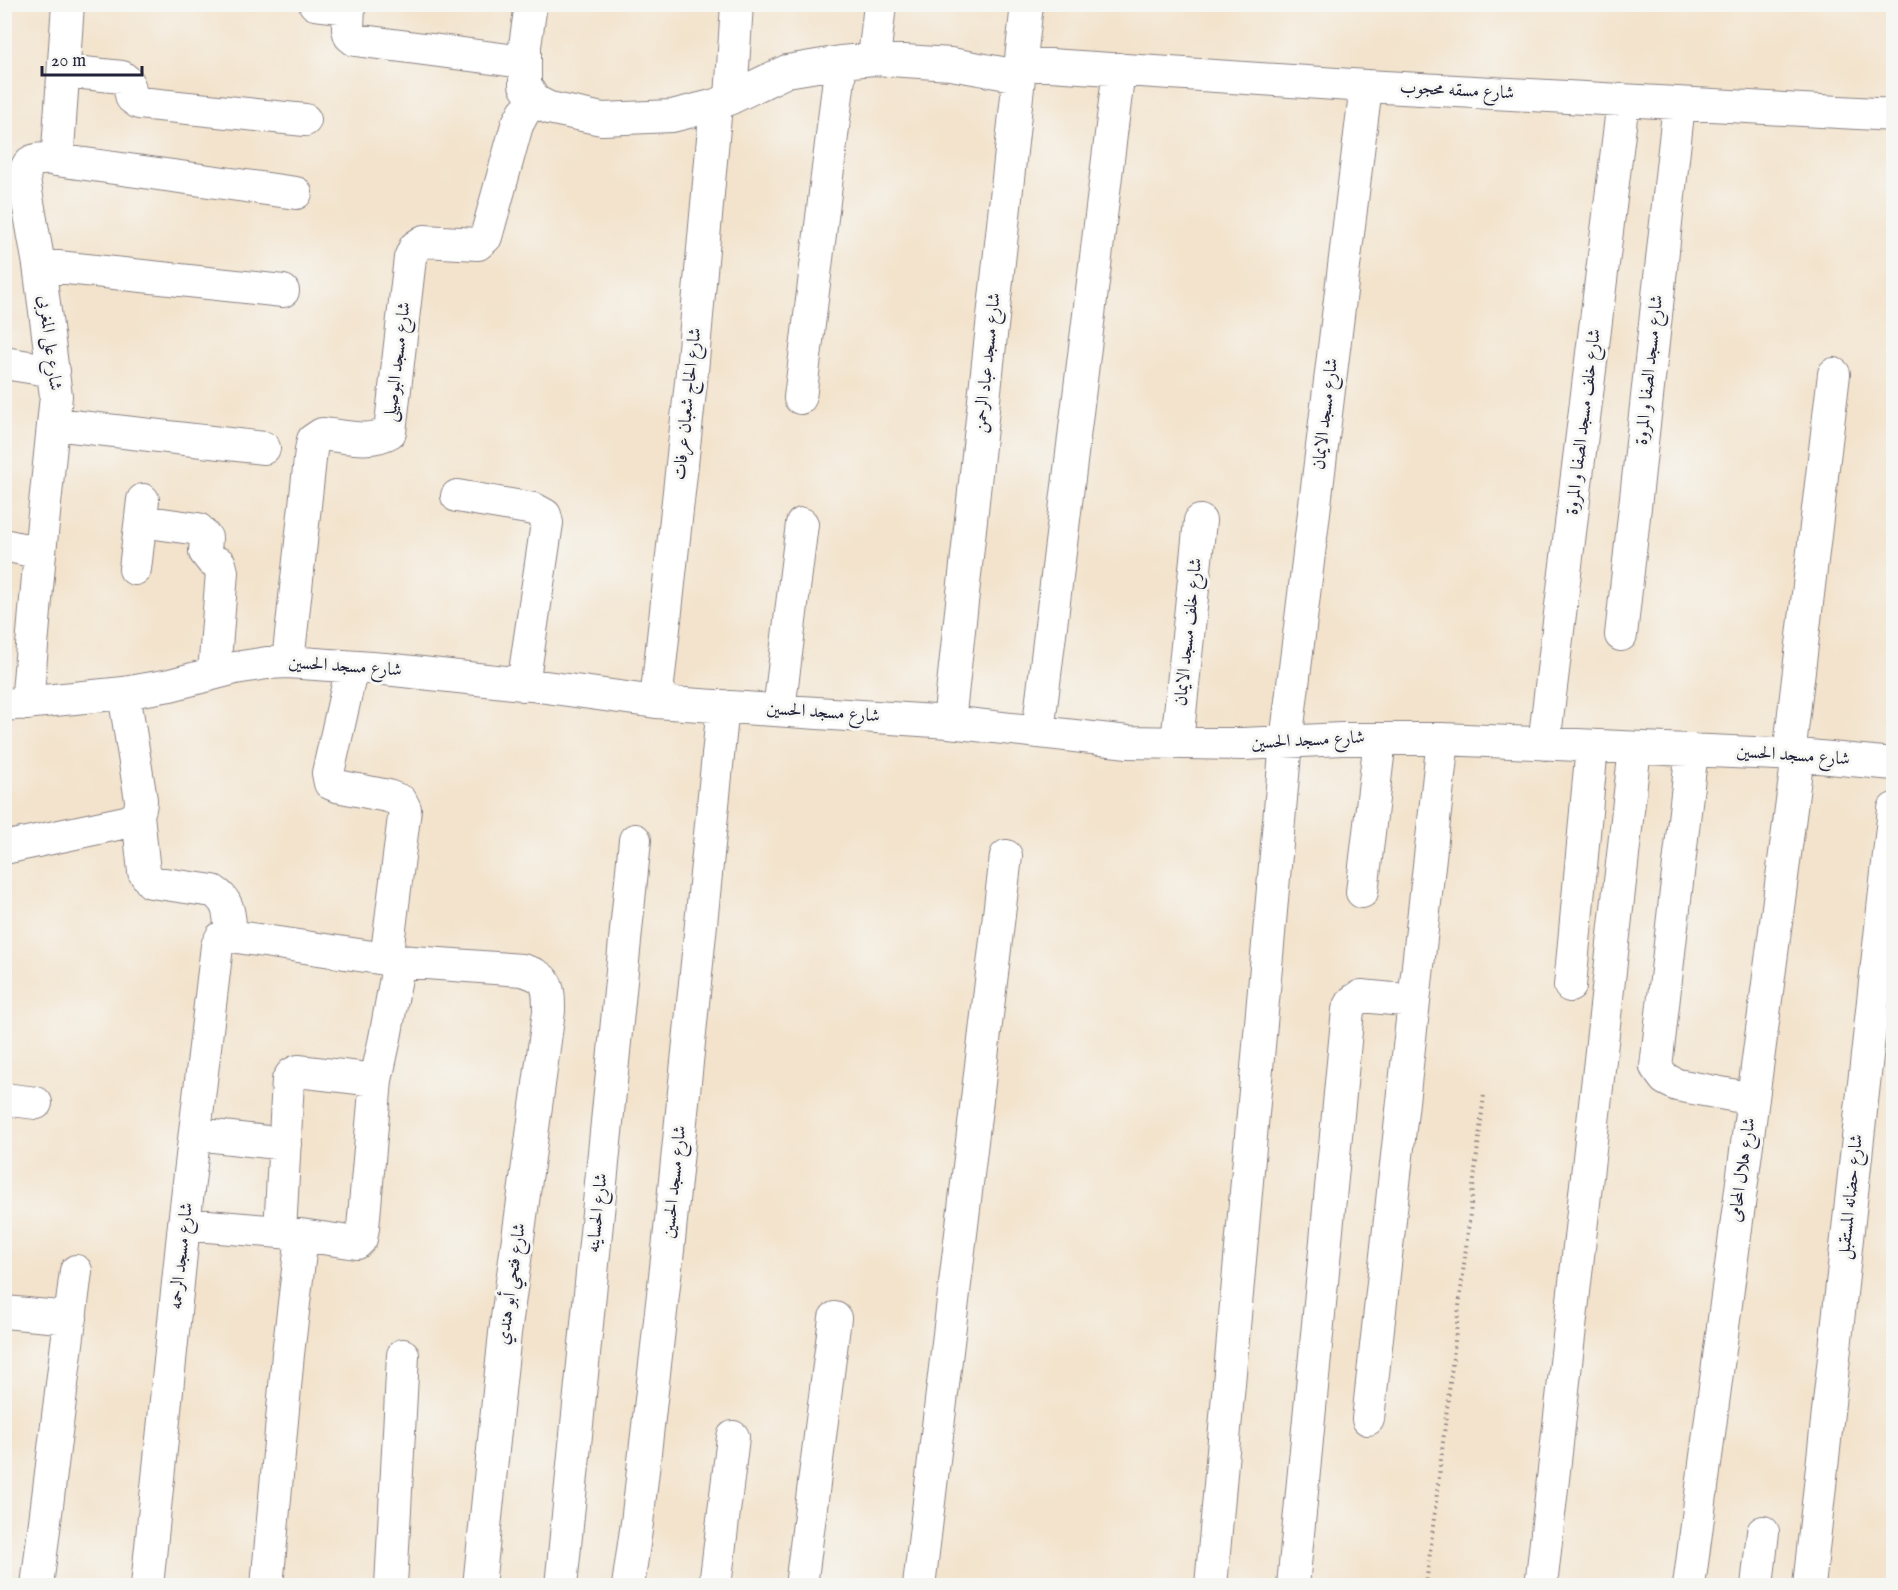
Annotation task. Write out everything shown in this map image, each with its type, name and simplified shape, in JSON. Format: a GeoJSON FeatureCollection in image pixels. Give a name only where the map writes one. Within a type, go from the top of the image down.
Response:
{"type":"FeatureCollection","features":[{"type":"Feature","properties":{"kind":"street"},"geometry":{"type":"LineString","coordinates":[[50,158],[56,154],[58,149],[68,4]]}},
{"type":"Feature","properties":{"kind":"street"},"geometry":{"type":"LineString","coordinates":[[315,4],[349,6],[348,29],[350,36],[355,40],[524,62]]}},
{"type":"Feature","properties":{"kind":"street"},"geometry":{"type":"LineString","coordinates":[[531,4],[524,62],[525,85],[535,101],[549,108],[602,119],[672,116],[723,101],[787,71],[841,62],[874,59],[1020,69]]}},
{"type":"Feature","properties":{"kind":"street","name":"شارع الحاج شعبان عرفات"},"geometry":{"type":"LineString","coordinates":[[656,702],[723,101],[737,4]]}},
{"type":"Feature","properties":{"kind":"street"},"geometry":{"type":"LineString","coordinates":[[874,59],[880,4]]}},
{"type":"Feature","properties":{"kind":"street","name":"شارع مسجد عباد الرحمن"},"geometry":{"type":"LineString","coordinates":[[949,722],[1027,4]]}},
{"type":"Feature","properties":{"kind":"street"},"geometry":{"type":"LineString","coordinates":[[800,398],[841,62]]}},
{"type":"Feature","properties":{"kind":"street","name":"شارع مسقه محجوب"},"geometry":{"type":"LineString","coordinates":[[1020,69],[1119,69],[1366,86],[1893,115]]}},
{"type":"Feature","properties":{"kind":"street"},"geometry":{"type":"LineString","coordinates":[[1038,732],[1119,69]]}},
{"type":"Feature","properties":{"kind":"street"},"geometry":{"type":"LineString","coordinates":[[64,71],[122,77],[128,82],[132,98],[139,103],[305,120]]}},
{"type":"Feature","properties":{"kind":"street","name":"شارع مسجد الايمان"},"geometry":{"type":"LineString","coordinates":[[1211,1586],[1286,742],[1366,86]]}},
{"type":"Feature","properties":{"kind":"street","name":"شارع مسجد البوصيلى"},"geometry":{"type":"LineString","coordinates":[[288,662],[313,440],[322,434],[370,439],[390,432],[410,258],[415,247],[424,241],[478,244],[486,237],[517,125],[524,112],[535,101]]}},
{"type":"Feature","properties":{"kind":"street","name":"شارع خلف مسجد الصفا و المروة"},"geometry":{"type":"LineString","coordinates":[[1544,744],[1623,101]]}},
{"type":"Feature","properties":{"kind":"street","name":"شارع مسجد الصفا و المروة"},"geometry":{"type":"LineString","coordinates":[[1621,635],[1679,104]]}},
{"type":"Feature","properties":{"kind":"street"},"geometry":{"type":"LineString","coordinates":[[50,158],[296,193]]}},
{"type":"Feature","properties":{"kind":"street","name":"شارع على المغربى"},"geometry":{"type":"LineString","coordinates":[[16,705],[40,553],[57,396],[39,266],[24,180],[28,163],[35,159],[50,158]]}},
{"type":"Feature","properties":{"kind":"street"},"geometry":{"type":"LineString","coordinates":[[39,266],[283,291]]}},
{"type":"Feature","properties":{"kind":"street"},"geometry":{"type":"LineString","coordinates":[[4,363],[54,371]]}},
{"type":"Feature","properties":{"kind":"street","name":"شارع هلال المحامى"},"geometry":{"type":"LineString","coordinates":[[1689,1586],[1753,1099],[1794,755],[1834,374]]}},
{"type":"Feature","properties":{"kind":"street"},"geometry":{"type":"LineString","coordinates":[[54,424],[264,448]]}},
{"type":"Feature","properties":{"kind":"street"},"geometry":{"type":"LineString","coordinates":[[457,496],[534,509],[545,515],[547,523],[523,685]]}},
{"type":"Feature","properties":{"kind":"street"},"geometry":{"type":"LineString","coordinates":[[135,569],[142,511],[198,529],[206,538],[205,552],[212,561],[220,564],[222,572],[214,673]]}},
{"type":"Feature","properties":{"kind":"street","name":"شارع خلف مسجد الايمان"},"geometry":{"type":"LineString","coordinates":[[1177,742],[1200,521]]}},
{"type":"Feature","properties":{"kind":"street"},"geometry":{"type":"LineString","coordinates":[[779,710],[802,524]]}},
{"type":"Feature","properties":{"kind":"street"},"geometry":{"type":"LineString","coordinates":[[4,545],[40,553]]}},
{"type":"Feature","properties":{"kind":"street","name":"شارع مسجد الحسين"},"geometry":{"type":"LineString","coordinates":[[16,705],[124,693],[170,685],[214,673],[267,663],[288,662],[352,666],[656,702],[949,722],[1128,742],[1243,744],[1341,738],[1443,739],[1794,755],[1893,764]]}},
{"type":"Feature","properties":{"kind":"street"},"geometry":{"type":"LineString","coordinates":[[184,1224],[357,1243],[360,1239],[376,1080],[386,1038],[405,809],[401,801],[388,796],[330,783],[328,773],[352,666]]}},
{"type":"Feature","properties":{"kind":"street"},"geometry":{"type":"LineString","coordinates":[[4,848],[126,822],[133,820],[138,814],[141,800],[124,693]]}},
{"type":"Feature","properties":{"kind":"street","name":"شارع مسجد الحسين"},"geometry":{"type":"LineString","coordinates":[[628,1586],[669,1250],[723,706]]}},
{"type":"Feature","properties":{"kind":"street"},"geometry":{"type":"LineString","coordinates":[[1362,892],[1380,739]]}},
{"type":"Feature","properties":{"kind":"street"},"geometry":{"type":"LineString","coordinates":[[1368,1419],[1443,739]]}},
{"type":"Feature","properties":{"kind":"street"},"geometry":{"type":"LineString","coordinates":[[1570,986],[1592,746]]}},
{"type":"Feature","properties":{"kind":"street"},"geometry":{"type":"LineString","coordinates":[[1541,1586],[1635,748]]}},
{"type":"Feature","properties":{"kind":"street"},"geometry":{"type":"LineString","coordinates":[[1692,750],[1656,1067],[1665,1080],[1677,1085],[1753,1099]]}},
{"type":"Feature","properties":{"kind":"street","name":"شارع حضانه المستقبل"},"geometry":{"type":"LineString","coordinates":[[1809,1586],[1893,809]]}},
{"type":"Feature","properties":{"kind":"street"},"geometry":{"type":"LineString","coordinates":[[138,814],[144,872],[151,882],[213,891],[221,896],[227,904],[231,936],[392,961]]}},
{"type":"Feature","properties":{"kind":"street","name":"شارع الحساينه"},"geometry":{"type":"LineString","coordinates":[[561,1586],[635,840]]}},
{"type":"Feature","properties":{"kind":"street"},"geometry":{"type":"LineString","coordinates":[[919,1586],[1006,856]]}},
{"type":"Feature","properties":{"kind":"street","name":"شارع مسجد الرحمه"},"geometry":{"type":"LineString","coordinates":[[147,1586],[184,1224],[217,945],[221,938],[231,936]]}},
{"type":"Feature","properties":{"kind":"street","name":"شارع فتحي أبو هندي"},"geometry":{"type":"LineString","coordinates":[[392,961],[522,970],[537,974],[546,984],[549,996],[549,1011],[505,1333],[479,1586]]}},
{"type":"Feature","properties":{"kind":"street"},"geometry":{"type":"LineString","coordinates":[[1293,1586],[1348,1010],[1353,1001],[1360,996],[1414,1001]]}},
{"type":"Feature","properties":{"kind":"street"},"geometry":{"type":"LineString","coordinates":[[267,1586],[287,1366],[291,1234],[285,1144],[288,1080],[298,1071],[376,1080]]}},
{"type":"Feature","properties":{"kind":"street"},"geometry":{"type":"LineString","coordinates":[[4,1099],[36,1103]]}},
{"type":"Feature","properties":{"kind":"street"},"geometry":{"type":"LineString","coordinates":[[196,1134],[285,1144]]}},
{"type":"Feature","properties":{"kind":"street"},"geometry":{"type":"LineString","coordinates":[[36,1586],[76,1271]]}},
{"type":"Feature","properties":{"kind":"street"},"geometry":{"type":"LineString","coordinates":[[4,1312],[71,1318]]}},
{"type":"Feature","properties":{"kind":"street"},"geometry":{"type":"LineString","coordinates":[[801,1586],[835,1317]]}},
{"type":"Feature","properties":{"kind":"street"},"geometry":{"type":"LineString","coordinates":[[391,1586],[403,1354]]}},
{"type":"Feature","properties":{"kind":"street"},"geometry":{"type":"LineString","coordinates":[[715,1586],[733,1437]]}},
{"type":"Feature","properties":{"kind":"street"},"geometry":{"type":"LineString","coordinates":[[1757,1586],[1763,1532]]}},
{"type":"Feature","properties":{"kind":"path"},"geometry":{"type":"LineString","coordinates":[[1426,1586],[1484,1095]]}}]}
